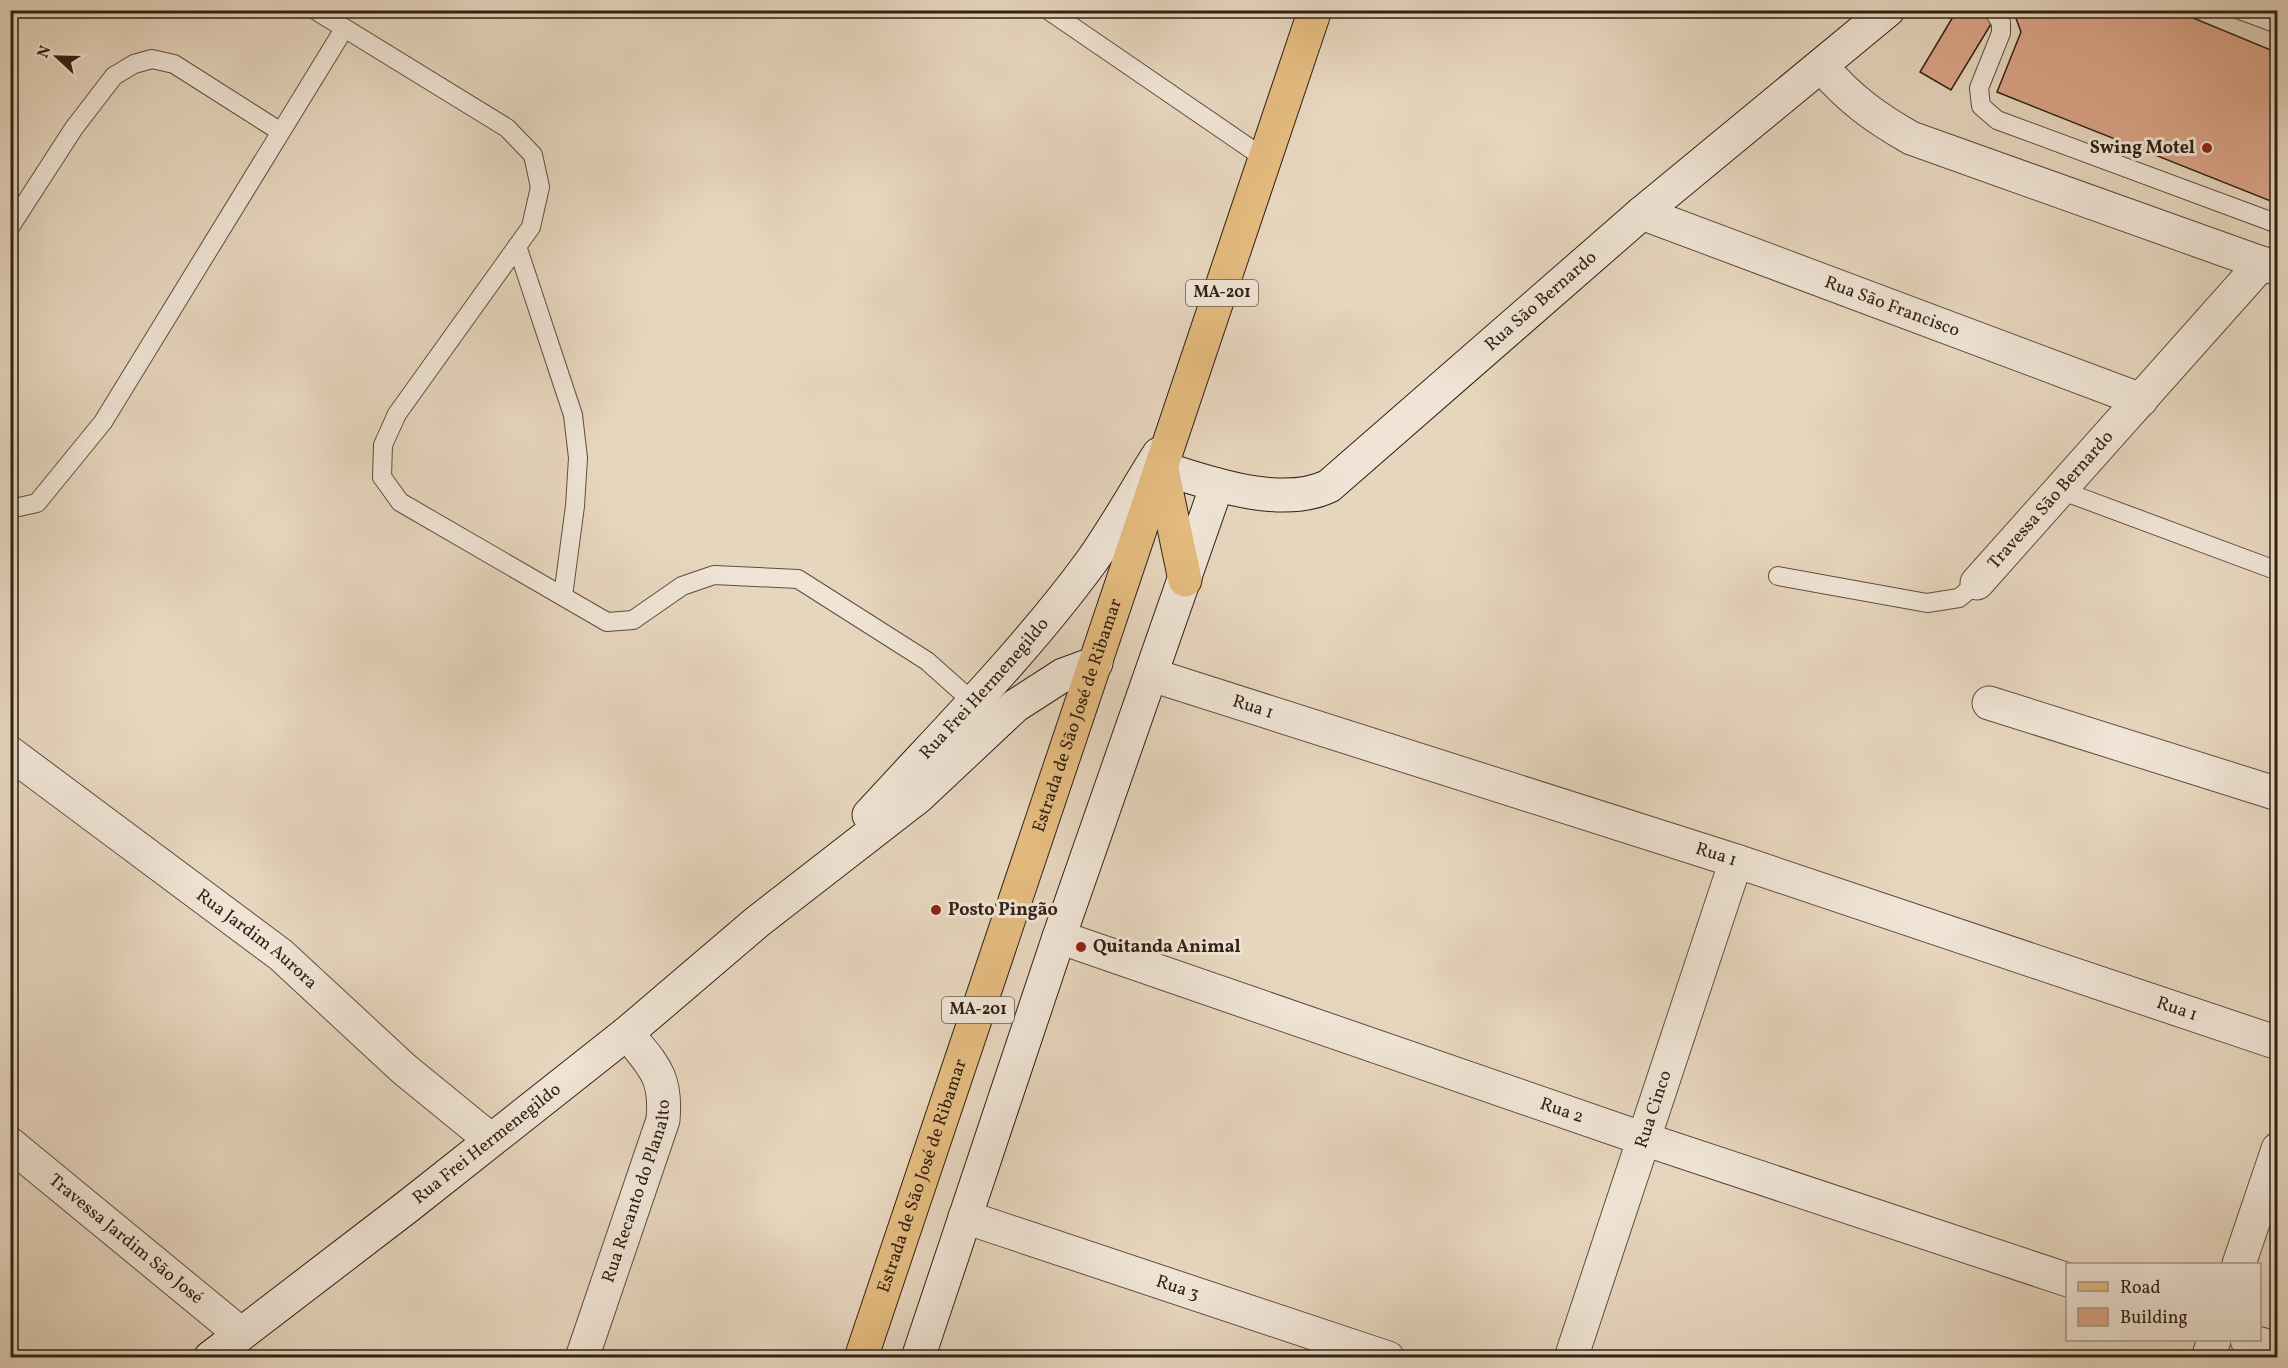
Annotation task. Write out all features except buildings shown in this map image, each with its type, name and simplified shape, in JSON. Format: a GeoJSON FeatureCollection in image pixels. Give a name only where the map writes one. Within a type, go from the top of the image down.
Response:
{"type":"FeatureCollection","features":[{"type":"Feature","properties":{"kind":"main road","name":"Estrada de São José de Ribamar"},"geometry":{"type":"LineString","coordinates":[[861,1358],[1317,10]]}},
{"type":"Feature","properties":{"kind":"main road"},"geometry":{"type":"LineString","coordinates":[[1162,468],[1185,579]]}},
{"type":"Feature","properties":{"kind":"street","name":"Rua São Bernardo"},"geometry":{"type":"LineString","coordinates":[[1162,468],[1217,485],[1292,496],[1317,492],[1329,486],[1642,213],[1822,67],[1888,10]]}},
{"type":"Feature","properties":{"kind":"street","name":"Travessa São Bernardo"},"geometry":{"type":"LineString","coordinates":[[1822,67],[1844,93],[1871,115],[1911,138],[2270,266],[2141,400],[1977,583]]}},
{"type":"Feature","properties":{"kind":"street","name":"Rua São Francisco"},"geometry":{"type":"LineString","coordinates":[[1642,213],[2141,400]]}},
{"type":"Feature","properties":{"kind":"street","name":"Rua Frei Hermenegildo"},"geometry":{"type":"LineString","coordinates":[[757,922],[859,825],[973,702],[1092,560],[1176,425]]}},
{"type":"Feature","properties":{"kind":"street"},"geometry":{"type":"LineString","coordinates":[[918,1358],[1059,937],[1217,485]]}},
{"type":"Feature","properties":{"kind":"street","name":"Rua Frei Hermenegildo"},"geometry":{"type":"LineString","coordinates":[[210,1358],[627,1033],[757,922],[918,796],[1015,706],[1063,675],[1096,663]]}},
{"type":"Feature","properties":{"kind":"street","name":"Rua 1"},"geometry":{"type":"LineString","coordinates":[[1152,675],[1736,861],[2277,1043]]}},
{"type":"Feature","properties":{"kind":"street"},"geometry":{"type":"LineString","coordinates":[[1989,703],[2277,794]]}},
{"type":"Feature","properties":{"kind":"street","name":"Rua Jardim Aurora"},"geometry":{"type":"LineString","coordinates":[[10,753],[281,955],[404,1069],[491,1140]]}},
{"type":"Feature","properties":{"kind":"street","name":"Rua Cinco"},"geometry":{"type":"LineString","coordinates":[[1571,1358],[1736,861]]}},
{"type":"Feature","properties":{"kind":"street","name":"Rua 2"},"geometry":{"type":"LineString","coordinates":[[1059,937],[1644,1139],[2066,1280]]}},
{"type":"Feature","properties":{"kind":"street","name":"Rua Recanto do Planalto"},"geometry":{"type":"LineString","coordinates":[[582,1358],[663,1120],[665,1097],[661,1077],[627,1033]]}},
{"type":"Feature","properties":{"kind":"street","name":"Travessa Jardim São José"},"geometry":{"type":"LineString","coordinates":[[10,1144],[241,1334]]}},
{"type":"Feature","properties":{"kind":"street"},"geometry":{"type":"LineString","coordinates":[[2239,1263],[2277,1149]]}},
{"type":"Feature","properties":{"kind":"street","name":"Rua 3"},"geometry":{"type":"LineString","coordinates":[[965,1216],[1388,1358]]}},
{"type":"Feature","properties":{"kind":"street"},"geometry":{"type":"LineString","coordinates":[[2208,1358],[2214,1341]]}},
{"type":"Feature","properties":{"kind":"street"},"geometry":{"type":"LineString","coordinates":[[2250,1341],[2277,1349]]}},
{"type":"Feature","properties":{"kind":"lane"},"geometry":{"type":"LineString","coordinates":[[315,10],[507,128],[533,154],[540,187],[531,227],[397,414],[383,445],[382,477],[400,502],[607,622],[633,620],[682,586],[714,575],[798,579],[927,661],[973,702]]}},
{"type":"Feature","properties":{"kind":"lane"},"geometry":{"type":"LineString","coordinates":[[1048,10],[1267,160]]}},
{"type":"Feature","properties":{"kind":"lane"},"geometry":{"type":"LineString","coordinates":[[1993,10],[2001,22],[2001,33],[1979,88],[1981,106],[1997,120],[2277,224]]}},
{"type":"Feature","properties":{"kind":"lane"},"geometry":{"type":"LineString","coordinates":[[2240,10],[2277,24]]}},
{"type":"Feature","properties":{"kind":"lane"},"geometry":{"type":"LineString","coordinates":[[10,509],[37,503],[103,422],[344,28]]}},
{"type":"Feature","properties":{"kind":"lane"},"geometry":{"type":"LineString","coordinates":[[10,227],[74,128],[114,76],[134,64],[152,59],[174,64],[281,132]]}},
{"type":"Feature","properties":{"kind":"lane"},"geometry":{"type":"LineString","coordinates":[[517,246],[573,415],[578,458],[575,506],[563,596]]}},
{"type":"Feature","properties":{"kind":"lane"},"geometry":{"type":"LineString","coordinates":[[2060,490],[2277,571]]}},
{"type":"Feature","properties":{"kind":"lane","name":"Travessa São Bernardo"},"geometry":{"type":"LineString","coordinates":[[1778,576],[1927,603],[1959,598],[1977,583]]}},
{"type":"Feature","properties":{"kind":"place","name":"Swing Motel"},"geometry":{"type":"Point","coordinates":[2207,148]}},
{"type":"Feature","properties":{"kind":"place","name":"Posto Pingão"},"geometry":{"type":"Point","coordinates":[936,910]}},
{"type":"Feature","properties":{"kind":"place","name":"Quitanda Animal"},"geometry":{"type":"Point","coordinates":[1081,947]}}]}
